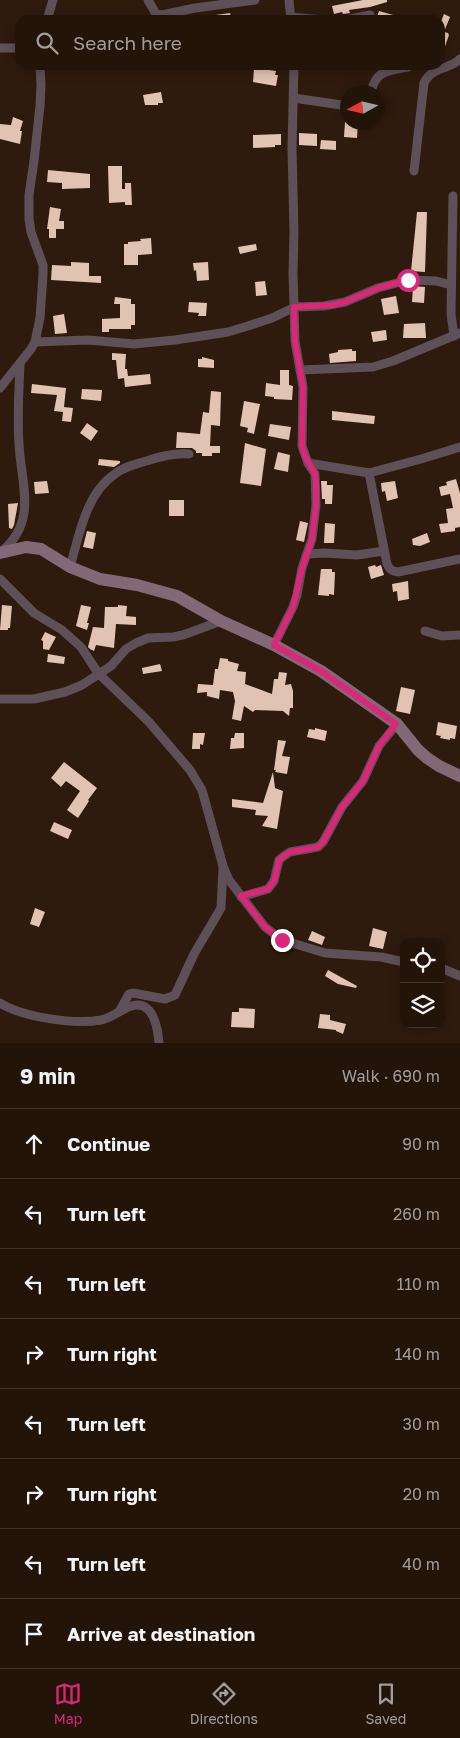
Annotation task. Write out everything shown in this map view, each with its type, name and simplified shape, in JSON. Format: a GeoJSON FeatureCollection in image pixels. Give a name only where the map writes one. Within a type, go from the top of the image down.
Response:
{"type":"FeatureCollection","features":[{"type":"Feature","properties":{"kind":"street"},"geometry":{"type":"LineString","coordinates":[[48,15],[53,0]]}},
{"type":"Feature","properties":{"kind":"street"},"geometry":{"type":"LineString","coordinates":[[148,0],[156,14],[162,15],[194,8],[255,0]]}},
{"type":"Feature","properties":{"kind":"street"},"geometry":{"type":"LineString","coordinates":[[289,0],[291,15]]}},
{"type":"Feature","properties":{"kind":"street"},"geometry":{"type":"LineString","coordinates":[[0,48],[15,48]]}},
{"type":"Feature","properties":{"kind":"street"},"geometry":{"type":"LineString","coordinates":[[445,67],[455,64],[460,59]]}},
{"type":"Feature","properties":{"kind":"street"},"geometry":{"type":"LineString","coordinates":[[0,388],[35,342],[40,318],[44,275],[43,264],[31,232],[29,194],[42,85],[40,70]]}},
{"type":"Feature","properties":{"kind":"street"},"geometry":{"type":"LineString","coordinates":[[274,645],[293,607],[302,568],[312,539],[316,505],[315,474],[308,463],[302,446],[303,400],[295,341],[292,156],[294,70]]}},
{"type":"Feature","properties":{"kind":"street"},"geometry":{"type":"LineString","coordinates":[[373,85],[375,79],[382,73],[395,70]]}},
{"type":"Feature","properties":{"kind":"street"},"geometry":{"type":"LineString","coordinates":[[414,171],[424,83],[437,70]]}},
{"type":"Feature","properties":{"kind":"street"},"geometry":{"type":"LineString","coordinates":[[294,98],[340,105]]}},
{"type":"Feature","properties":{"kind":"street"},"geometry":{"type":"LineString","coordinates":[[300,370],[373,366],[393,361],[457,335],[451,314],[453,196]]}},
{"type":"Feature","properties":{"kind":"street"},"geometry":{"type":"LineString","coordinates":[[35,342],[88,340],[134,344],[175,340],[241,328],[272,318],[294,307],[332,305],[345,302],[378,288],[408,280],[436,281],[451,285]]}},
{"type":"Feature","properties":{"kind":"street"},"geometry":{"type":"LineString","coordinates":[[0,553],[14,540],[21,528],[24,512],[24,480],[19,446],[20,364]]}},
{"type":"Feature","properties":{"kind":"street"},"geometry":{"type":"LineString","coordinates":[[308,463],[369,473],[460,446]]}},
{"type":"Feature","properties":{"kind":"street"},"geometry":{"type":"LineString","coordinates":[[70,567],[87,513],[105,482],[115,473],[126,467],[166,454],[189,454]]}},
{"type":"Feature","properties":{"kind":"street"},"geometry":{"type":"LineString","coordinates":[[369,473],[387,564],[393,571],[398,572],[460,559]]}},
{"type":"Feature","properties":{"kind":"street"},"geometry":{"type":"LineString","coordinates":[[0,553],[33,547],[48,552],[70,567],[100,579],[137,585],[177,596],[221,621],[274,645],[321,671],[396,724],[427,758],[460,776]]}},
{"type":"Feature","properties":{"kind":"street"},"geometry":{"type":"LineString","coordinates":[[307,554],[357,555],[384,551]]}},
{"type":"Feature","properties":{"kind":"street"},"geometry":{"type":"LineString","coordinates":[[0,579],[42,620],[62,630],[81,647],[98,673],[149,722],[194,777],[202,790],[223,866],[229,880],[265,927],[282,940],[325,953],[400,961]]}},
{"type":"Feature","properties":{"kind":"street"},"geometry":{"type":"LineString","coordinates":[[0,698],[23,699],[51,696],[82,685],[111,666],[126,649],[136,643],[148,638],[183,635],[221,621]]}},
{"type":"Feature","properties":{"kind":"street"},"geometry":{"type":"LineString","coordinates":[[425,631],[442,636],[460,635]]}},
{"type":"Feature","properties":{"kind":"street"},"geometry":{"type":"LineString","coordinates":[[241,896],[268,889],[274,881],[279,860],[290,852],[318,847],[323,842],[342,807],[363,781],[379,746],[396,724]]}},
{"type":"Feature","properties":{"kind":"street"},"geometry":{"type":"LineString","coordinates":[[119,1012],[129,994],[133,993],[165,999],[175,996],[194,954],[220,908],[223,866]]}},
{"type":"Feature","properties":{"kind":"street"},"geometry":{"type":"LineString","coordinates":[[445,970],[460,976]]}},
{"type":"Feature","properties":{"kind":"street"},"geometry":{"type":"LineString","coordinates":[[0,1003],[25,1014],[76,1021],[100,1021],[111,1018],[119,1012],[138,1005],[145,1007],[155,1020],[159,1043]]}},
{"type":"Feature","properties":{"kind":"building"},"geometry":{"type":"Polygon","coordinates":[[[363,0],[387,0],[387,2],[349,10],[350,13],[334,14],[332,6],[363,0]]]}},
{"type":"Feature","properties":{"kind":"building"},"geometry":{"type":"Polygon","coordinates":[[[379,11],[393,15],[378,15],[379,11]]]}},
{"type":"Feature","properties":{"kind":"building"},"geometry":{"type":"Polygon","coordinates":[[[444,14],[450,17],[445,30],[445,15],[444,14]]]}},
{"type":"Feature","properties":{"kind":"building"},"geometry":{"type":"Polygon","coordinates":[[[445,32],[449,35],[445,46],[445,32]]]}},
{"type":"Feature","properties":{"kind":"building"},"geometry":{"type":"Polygon","coordinates":[[[254,70],[276,71],[275,75],[278,75],[276,86],[253,82],[254,70]]]}},
{"type":"Feature","properties":{"kind":"building"},"geometry":{"type":"Polygon","coordinates":[[[161,92],[163,103],[145,105],[143,95],[161,92]]]}},
{"type":"Feature","properties":{"kind":"building"},"geometry":{"type":"Polygon","coordinates":[[[13,117],[23,121],[20,131],[22,131],[20,144],[0,139],[0,124],[11,125],[13,117]]]}},
{"type":"Feature","properties":{"kind":"building"},"geometry":{"type":"Polygon","coordinates":[[[344,130],[358,130],[357,138],[344,137],[344,130]]]}},
{"type":"Feature","properties":{"kind":"building"},"geometry":{"type":"Polygon","coordinates":[[[299,133],[317,134],[317,146],[299,145],[299,133]]]}},
{"type":"Feature","properties":{"kind":"building"},"geometry":{"type":"Polygon","coordinates":[[[281,134],[281,145],[253,148],[253,135],[281,134]]]}},
{"type":"Feature","properties":{"kind":"building"},"geometry":{"type":"Polygon","coordinates":[[[321,140],[336,141],[336,150],[320,149],[321,140]]]}},
{"type":"Feature","properties":{"kind":"building"},"geometry":{"type":"Polygon","coordinates":[[[108,166],[122,166],[122,189],[125,189],[125,183],[131,183],[132,205],[125,205],[125,202],[109,203],[108,166]]]}},
{"type":"Feature","properties":{"kind":"building"},"geometry":{"type":"Polygon","coordinates":[[[48,170],[90,174],[90,188],[62,189],[62,183],[47,182],[48,170]]]}},
{"type":"Feature","properties":{"kind":"building"},"geometry":{"type":"Polygon","coordinates":[[[50,207],[61,209],[59,221],[64,221],[64,229],[56,229],[56,238],[49,238],[49,229],[47,229],[50,207]]]}},
{"type":"Feature","properties":{"kind":"building"},"geometry":{"type":"Polygon","coordinates":[[[417,212],[427,212],[425,272],[411,271],[417,212]]]}},
{"type":"Feature","properties":{"kind":"building"},"geometry":{"type":"Polygon","coordinates":[[[151,238],[152,254],[138,255],[138,265],[124,265],[124,244],[151,238]]]}},
{"type":"Feature","properties":{"kind":"building"},"geometry":{"type":"Polygon","coordinates":[[[256,244],[257,250],[240,254],[238,247],[256,244]]]}},
{"type":"Feature","properties":{"kind":"building"},"geometry":{"type":"Polygon","coordinates":[[[71,262],[89,263],[89,276],[101,276],[101,283],[51,280],[52,265],[71,266],[71,262]]]}},
{"type":"Feature","properties":{"kind":"building"},"geometry":{"type":"Polygon","coordinates":[[[208,262],[209,280],[197,281],[193,263],[208,262]]]}},
{"type":"Feature","properties":{"kind":"building"},"geometry":{"type":"Polygon","coordinates":[[[265,281],[267,295],[256,296],[255,282],[265,281]]]}},
{"type":"Feature","properties":{"kind":"building"},"geometry":{"type":"Polygon","coordinates":[[[413,286],[425,287],[424,303],[412,302],[413,286]]]}},
{"type":"Feature","properties":{"kind":"building"},"geometry":{"type":"Polygon","coordinates":[[[396,296],[399,313],[384,315],[381,299],[396,296]]]}},
{"type":"Feature","properties":{"kind":"building"},"geometry":{"type":"Polygon","coordinates":[[[115,297],[131,299],[131,304],[135,304],[135,325],[131,325],[131,329],[109,329],[109,332],[102,332],[102,319],[120,318],[120,304],[114,304],[115,297]]]}},
{"type":"Feature","properties":{"kind":"building"},"geometry":{"type":"Polygon","coordinates":[[[189,302],[207,303],[206,316],[198,316],[199,313],[188,312],[189,302]]]}},
{"type":"Feature","properties":{"kind":"building"},"geometry":{"type":"Polygon","coordinates":[[[64,314],[67,333],[55,334],[53,316],[64,314]]]}},
{"type":"Feature","properties":{"kind":"building"},"geometry":{"type":"Polygon","coordinates":[[[425,323],[426,338],[403,338],[404,324],[425,323]]]}},
{"type":"Feature","properties":{"kind":"building"},"geometry":{"type":"Polygon","coordinates":[[[386,330],[387,340],[373,342],[371,332],[386,330]]]}},
{"type":"Feature","properties":{"kind":"building"},"geometry":{"type":"Polygon","coordinates":[[[352,349],[352,351],[356,351],[356,361],[330,363],[329,354],[338,352],[338,350],[352,349]]]}},
{"type":"Feature","properties":{"kind":"building"},"geometry":{"type":"Polygon","coordinates":[[[112,353],[126,354],[125,369],[127,369],[128,376],[150,374],[151,384],[125,387],[124,378],[118,379],[116,360],[112,360],[112,353]]]}},
{"type":"Feature","properties":{"kind":"building"},"geometry":{"type":"Polygon","coordinates":[[[202,357],[214,360],[214,368],[198,367],[198,359],[202,359],[202,357]]]}},
{"type":"Feature","properties":{"kind":"building"},"geometry":{"type":"Polygon","coordinates":[[[280,370],[289,370],[289,385],[293,386],[292,400],[274,399],[274,397],[265,396],[266,383],[280,385],[280,370]]]}},
{"type":"Feature","properties":{"kind":"building"},"geometry":{"type":"Polygon","coordinates":[[[32,384],[66,388],[64,407],[73,408],[71,422],[62,421],[63,412],[54,411],[57,395],[31,393],[32,384]]]}},
{"type":"Feature","properties":{"kind":"building"},"geometry":{"type":"Polygon","coordinates":[[[82,389],[102,390],[101,401],[81,399],[82,389]]]}},
{"type":"Feature","properties":{"kind":"building"},"geometry":{"type":"Polygon","coordinates":[[[211,391],[221,392],[220,426],[211,425],[210,446],[220,446],[220,453],[212,453],[212,456],[202,456],[202,453],[196,453],[192,448],[176,448],[177,432],[200,434],[203,412],[209,413],[211,391]]]}},
{"type":"Feature","properties":{"kind":"building"},"geometry":{"type":"Polygon","coordinates":[[[244,401],[260,404],[254,434],[247,432],[248,428],[240,426],[244,401]]]}},
{"type":"Feature","properties":{"kind":"building"},"geometry":{"type":"Polygon","coordinates":[[[332,411],[375,416],[374,424],[332,420],[332,411]]]}},
{"type":"Feature","properties":{"kind":"building"},"geometry":{"type":"Polygon","coordinates":[[[87,423],[98,431],[91,441],[80,433],[87,423]]]}},
{"type":"Feature","properties":{"kind":"building"},"geometry":{"type":"Polygon","coordinates":[[[270,424],[291,427],[289,440],[268,436],[270,424]]]}},
{"type":"Feature","properties":{"kind":"building"},"geometry":{"type":"Polygon","coordinates":[[[245,443],[266,449],[261,486],[240,483],[245,443]]]}},
{"type":"Feature","properties":{"kind":"building"},"geometry":{"type":"Polygon","coordinates":[[[278,452],[290,455],[288,472],[274,469],[278,452]]]}},
{"type":"Feature","properties":{"kind":"building"},"geometry":{"type":"Polygon","coordinates":[[[99,459],[120,461],[120,463],[114,467],[98,465],[99,459]]]}},
{"type":"Feature","properties":{"kind":"building"},"geometry":{"type":"Polygon","coordinates":[[[456,479],[460,493],[460,527],[455,528],[455,531],[441,533],[439,524],[448,523],[446,509],[453,508],[450,494],[441,496],[439,487],[447,485],[446,482],[456,479]]]}},
{"type":"Feature","properties":{"kind":"building"},"geometry":{"type":"Polygon","coordinates":[[[47,481],[49,493],[35,494],[34,482],[47,481]]]}},
{"type":"Feature","properties":{"kind":"building"},"geometry":{"type":"Polygon","coordinates":[[[321,481],[327,481],[327,485],[333,485],[332,504],[325,504],[325,499],[322,499],[321,481]]]}},
{"type":"Feature","properties":{"kind":"building"},"geometry":{"type":"Polygon","coordinates":[[[395,481],[398,498],[387,501],[385,491],[382,492],[381,483],[395,481]]]}},
{"type":"Feature","properties":{"kind":"building"},"geometry":{"type":"Polygon","coordinates":[[[169,500],[184,500],[184,516],[169,516],[169,500]]]}},
{"type":"Feature","properties":{"kind":"building"},"geometry":{"type":"Polygon","coordinates":[[[18,503],[12,529],[9,528],[8,504],[18,503]]]}},
{"type":"Feature","properties":{"kind":"building"},"geometry":{"type":"Polygon","coordinates":[[[300,521],[308,523],[304,542],[296,540],[300,521]]]}},
{"type":"Feature","properties":{"kind":"building"},"geometry":{"type":"Polygon","coordinates":[[[325,523],[335,524],[334,543],[324,543],[325,523]]]}},
{"type":"Feature","properties":{"kind":"building"},"geometry":{"type":"Polygon","coordinates":[[[87,531],[96,533],[93,549],[83,547],[87,531]]]}},
{"type":"Feature","properties":{"kind":"building"},"geometry":{"type":"Polygon","coordinates":[[[427,533],[430,542],[420,546],[413,545],[412,539],[427,533]]]}},
{"type":"Feature","properties":{"kind":"building"},"geometry":{"type":"Polygon","coordinates":[[[375,565],[376,567],[381,565],[384,575],[371,579],[368,567],[375,565]]]}},
{"type":"Feature","properties":{"kind":"building"},"geometry":{"type":"Polygon","coordinates":[[[321,569],[332,569],[332,572],[335,572],[334,595],[318,595],[321,569]]]}},
{"type":"Feature","properties":{"kind":"building"},"geometry":{"type":"Polygon","coordinates":[[[408,581],[409,599],[398,601],[397,591],[393,592],[392,584],[408,581]]]}},
{"type":"Feature","properties":{"kind":"building"},"geometry":{"type":"Polygon","coordinates":[[[2,605],[12,606],[10,628],[8,630],[0,630],[2,605]]]}},
{"type":"Feature","properties":{"kind":"building"},"geometry":{"type":"Polygon","coordinates":[[[81,605],[91,607],[87,630],[76,626],[81,605]]]}},
{"type":"Feature","properties":{"kind":"building"},"geometry":{"type":"Polygon","coordinates":[[[118,605],[127,606],[126,616],[136,617],[136,625],[116,624],[114,648],[96,645],[94,651],[90,649],[88,647],[93,627],[104,628],[105,607],[118,607],[118,605]]]}},
{"type":"Feature","properties":{"kind":"building"},"geometry":{"type":"Polygon","coordinates":[[[45,632],[56,637],[49,650],[43,649],[43,641],[41,640],[45,632]]]}},
{"type":"Feature","properties":{"kind":"building"},"geometry":{"type":"Polygon","coordinates":[[[48,654],[65,657],[64,664],[47,662],[48,654]]]}},
{"type":"Feature","properties":{"kind":"building"},"geometry":{"type":"Polygon","coordinates":[[[220,658],[239,664],[237,671],[246,672],[245,684],[272,694],[274,679],[278,679],[279,672],[287,673],[285,685],[291,684],[293,691],[293,708],[290,708],[289,716],[283,711],[255,710],[253,712],[244,706],[241,721],[232,719],[235,701],[233,692],[220,690],[219,699],[207,696],[207,692],[197,693],[198,684],[213,685],[215,669],[218,669],[220,658]]]}},
{"type":"Feature","properties":{"kind":"building"},"geometry":{"type":"Polygon","coordinates":[[[160,664],[162,671],[143,674],[142,668],[160,664]]]}},
{"type":"Feature","properties":{"kind":"building"},"geometry":{"type":"Polygon","coordinates":[[[401,687],[415,690],[410,714],[396,711],[401,687]]]}},
{"type":"Feature","properties":{"kind":"building"},"geometry":{"type":"Polygon","coordinates":[[[438,722],[457,726],[455,739],[440,738],[441,736],[436,735],[438,722]]]}},
{"type":"Feature","properties":{"kind":"building"},"geometry":{"type":"Polygon","coordinates":[[[315,728],[327,731],[325,741],[307,737],[309,729],[315,730],[315,728]]]}},
{"type":"Feature","properties":{"kind":"building"},"geometry":{"type":"Polygon","coordinates":[[[193,733],[205,733],[203,745],[200,744],[200,749],[192,749],[193,733]]]}},
{"type":"Feature","properties":{"kind":"building"},"geometry":{"type":"Polygon","coordinates":[[[235,733],[244,733],[244,748],[230,749],[231,738],[234,738],[235,733]]]}},
{"type":"Feature","properties":{"kind":"building"},"geometry":{"type":"Polygon","coordinates":[[[278,740],[286,741],[282,756],[290,757],[287,774],[275,772],[276,770],[274,770],[278,740]]]}},
{"type":"Feature","properties":{"kind":"building"},"geometry":{"type":"Polygon","coordinates":[[[64,762],[97,788],[78,818],[67,810],[80,791],[66,781],[61,787],[51,778],[64,762]]]}},
{"type":"Feature","properties":{"kind":"building"},"geometry":{"type":"Polygon","coordinates":[[[273,772],[275,788],[283,791],[277,829],[262,826],[268,816],[255,815],[256,810],[232,807],[232,799],[263,803],[273,772]]]}},
{"type":"Feature","properties":{"kind":"building"},"geometry":{"type":"Polygon","coordinates":[[[54,822],[72,830],[68,839],[50,831],[54,822]]]}},
{"type":"Feature","properties":{"kind":"building"},"geometry":{"type":"Polygon","coordinates":[[[35,908],[45,912],[39,927],[30,924],[35,908]]]}},
{"type":"Feature","properties":{"kind":"building"},"geometry":{"type":"Polygon","coordinates":[[[373,928],[387,932],[383,949],[369,946],[373,928]]]}},
{"type":"Feature","properties":{"kind":"building"},"geometry":{"type":"Polygon","coordinates":[[[312,931],[325,937],[322,945],[308,940],[312,931]]]}},
{"type":"Feature","properties":{"kind":"building"},"geometry":{"type":"Polygon","coordinates":[[[328,970],[357,986],[356,988],[338,984],[325,976],[328,970]]]}},
{"type":"Feature","properties":{"kind":"building"},"geometry":{"type":"Polygon","coordinates":[[[239,1008],[255,1009],[254,1028],[231,1027],[232,1012],[239,1012],[239,1008]]]}},
{"type":"Feature","properties":{"kind":"building"},"geometry":{"type":"Polygon","coordinates":[[[320,1014],[330,1015],[330,1020],[346,1024],[343,1034],[336,1030],[318,1028],[320,1014]]]}},
{"type":"Feature","properties":{"kind":"route"},"geometry":{"type":"LineString","coordinates":[[282,940],[265,927],[241,896],[268,889],[274,881],[279,860],[290,852],[311,850],[323,842],[349,796],[363,781],[379,746],[396,724],[321,671],[274,645],[297,595],[302,568],[312,539],[316,505],[315,474],[308,463],[302,446],[303,387],[295,341],[294,307],[324,306],[345,302],[378,288],[408,280]]}}]}
